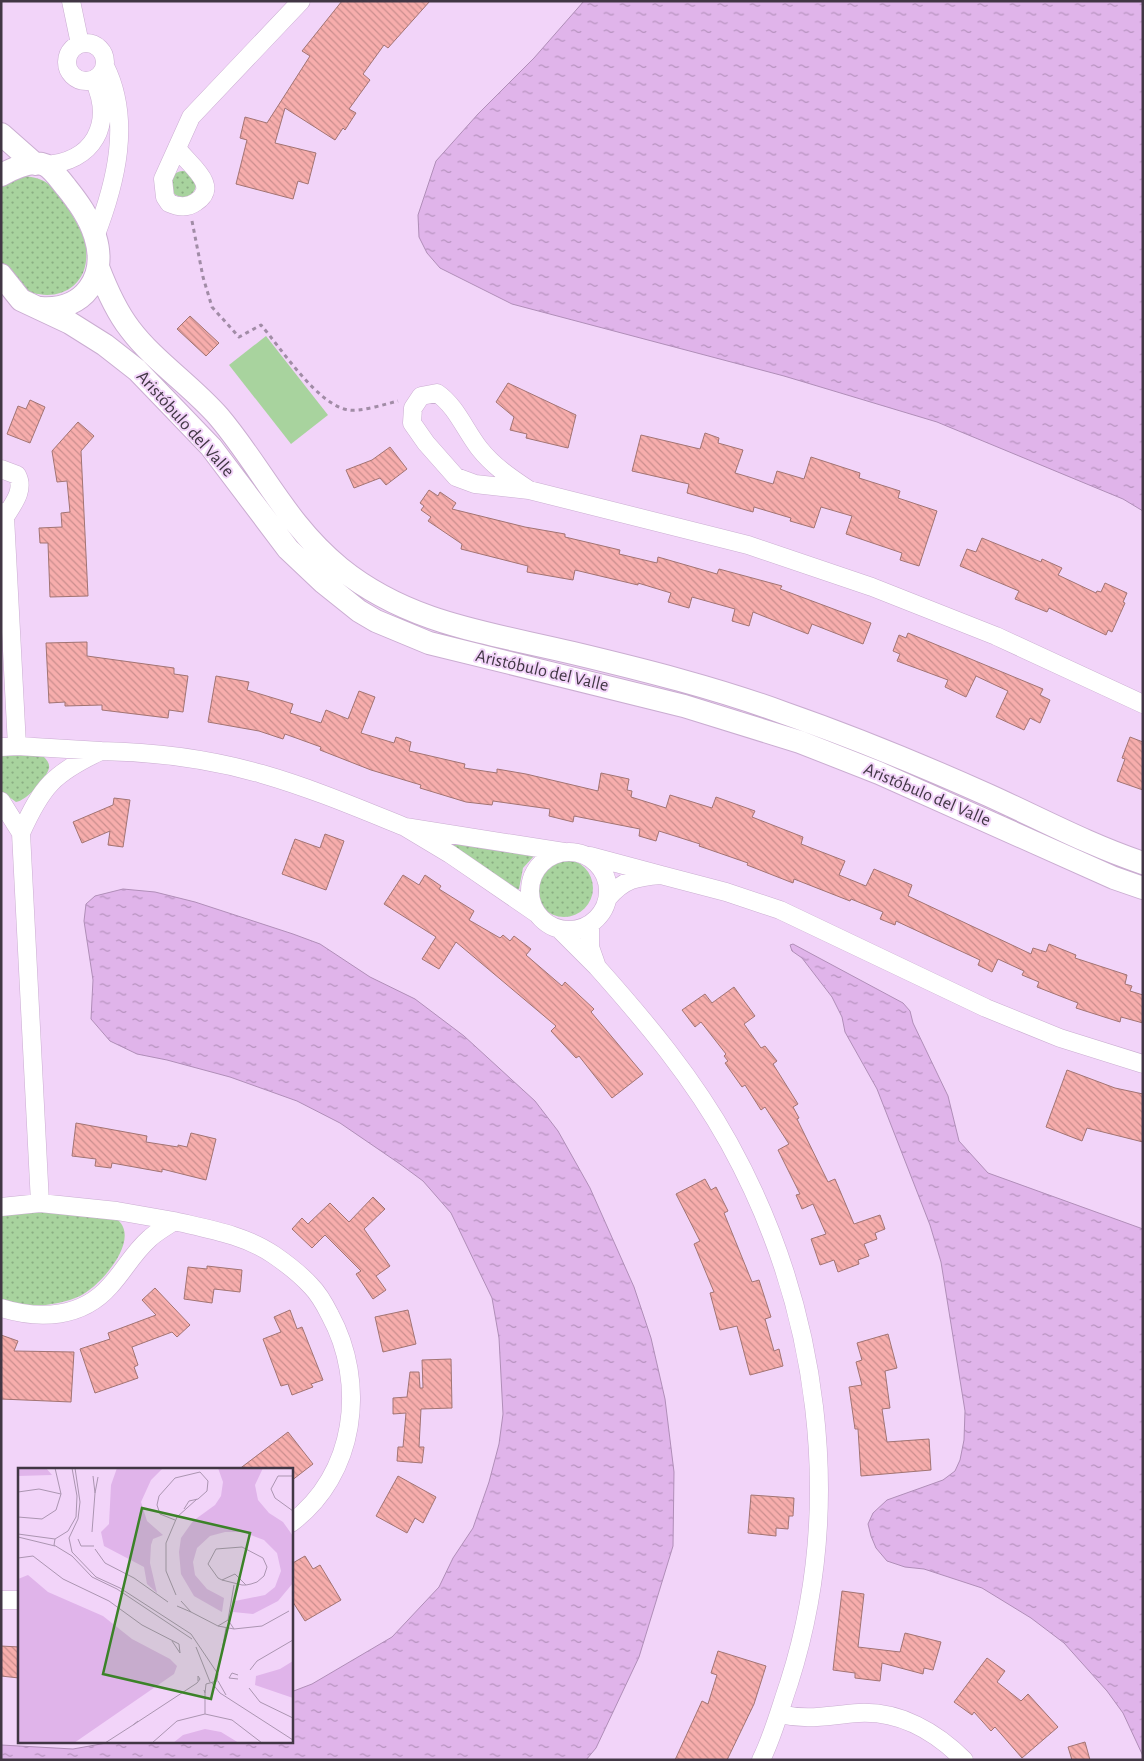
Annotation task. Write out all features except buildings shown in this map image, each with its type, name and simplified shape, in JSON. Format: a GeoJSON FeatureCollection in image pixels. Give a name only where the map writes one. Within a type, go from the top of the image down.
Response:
{"type":"FeatureCollection","features":[{"type":"Feature","properties":{"kind":"street"},"geometry":{"type":"LineString","coordinates":[[71,1],[80,44]]}},
{"type":"Feature","properties":{"kind":"street"},"geometry":{"type":"LineString","coordinates":[[177,148],[184,158],[202,174],[205,181],[204,193],[198,201],[190,206],[176,206],[169,203],[163,179],[185,128],[202,103],[301,1]]}},
{"type":"Feature","properties":{"kind":"street"},"geometry":{"type":"LineString","coordinates":[[1,275],[20,300],[56,309],[70,306],[83,296],[93,284],[98,268],[96,236],[111,191],[117,155],[119,106],[116,92],[105,66],[103,53],[99,48],[94,44],[80,44],[70,51],[68,57],[68,69],[76,78],[82,81],[94,80],[103,72],[105,66]]}},
{"type":"Feature","properties":{"kind":"street"},"geometry":{"type":"LineString","coordinates":[[1,175],[15,168],[71,160],[92,144],[102,120],[101,99],[94,80]]}},
{"type":"Feature","properties":{"kind":"street"},"geometry":{"type":"LineString","coordinates":[[1,134],[56,175],[79,204],[96,236]]}},
{"type":"Feature","properties":{"kind":"street"},"geometry":{"type":"LineString","coordinates":[[92,144],[117,155]]}},
{"type":"Feature","properties":{"kind":"street","name":"Aristóbulo del Valle"},"geometry":{"type":"LineString","coordinates":[[98,268],[130,329],[219,418],[296,526],[341,568],[385,598],[416,614],[455,626],[618,664],[700,686],[845,734],[918,764],[1093,844],[1143,864]]}},
{"type":"Feature","properties":{"kind":"street","name":"Aristóbulo del Valle"},"geometry":{"type":"LineString","coordinates":[[20,300],[70,323],[105,344],[137,370],[211,447],[288,550],[324,583],[359,611],[376,621],[429,643],[684,706],[800,742],[879,773],[1114,878],[1143,888]]}},
{"type":"Feature","properties":{"kind":"street"},"geometry":{"type":"LineString","coordinates":[[529,490],[498,468],[479,448],[446,400],[437,393],[421,396],[413,408],[412,423],[426,444],[456,477],[475,484],[529,490],[748,545],[872,587],[996,636],[1143,704]]}},
{"type":"Feature","properties":{"kind":"street"},"geometry":{"type":"LineString","coordinates":[[1,468],[17,475],[20,484],[18,495],[3,514],[9,746],[158,753],[261,774],[312,790],[405,826],[450,854],[536,913],[550,926],[558,929],[580,929],[590,924],[604,909],[608,898],[608,887],[603,872],[592,859],[573,853],[551,856],[540,864],[533,875],[530,894],[536,913]]}},
{"type":"Feature","properties":{"kind":"street"},"geometry":{"type":"LineString","coordinates":[[21,833],[43,790],[59,774],[101,751]]}},
{"type":"Feature","properties":{"kind":"street"},"geometry":{"type":"LineString","coordinates":[[1,801],[21,833],[40,1203]]}},
{"type":"Feature","properties":{"kind":"street"},"geometry":{"type":"LineString","coordinates":[[405,826],[573,853],[726,892],[780,910],[986,1008],[1060,1038],[1143,1064]]}},
{"type":"Feature","properties":{"kind":"street"},"geometry":{"type":"LineString","coordinates":[[608,898],[619,885],[628,881],[661,875]]}},
{"type":"Feature","properties":{"kind":"street"},"geometry":{"type":"LineString","coordinates":[[590,924],[590,947],[597,967]]}},
{"type":"Feature","properties":{"kind":"street"},"geometry":{"type":"LineString","coordinates":[[558,929],[597,967],[637,1011],[687,1076],[730,1144],[767,1225],[786,1276],[800,1326],[816,1420],[819,1466],[818,1512],[809,1604],[799,1650],[779,1714],[760,1760]]}},
{"type":"Feature","properties":{"kind":"street"},"geometry":{"type":"LineString","coordinates":[[1,1207],[40,1203],[117,1211],[214,1230],[255,1244],[272,1254],[312,1287],[338,1329],[350,1374],[352,1411],[346,1441],[333,1472],[320,1494],[301,1516],[292,1522]]}},
{"type":"Feature","properties":{"kind":"street"},"geometry":{"type":"LineString","coordinates":[[1,1308],[23,1315],[49,1316],[71,1311],[92,1302],[111,1285],[149,1239],[174,1221]]}},
{"type":"Feature","properties":{"kind":"street"},"geometry":{"type":"LineString","coordinates":[[1,1600],[18,1600]]}},
{"type":"Feature","properties":{"kind":"street"},"geometry":{"type":"LineString","coordinates":[[779,1714],[805,1719],[859,1713],[879,1714],[903,1720],[927,1730],[948,1744],[964,1760]]}},
{"type":"Feature","properties":{"kind":"path"},"geometry":{"type":"LineString","coordinates":[[190,206],[203,278],[212,307],[239,337],[261,325],[315,389],[330,403],[350,410],[421,396]]}},
{"type":"Feature","properties":{"kind":"green space"},"geometry":{"type":"Polygon","coordinates":[[[183,171],[192,175],[196,184],[192,193],[183,197],[174,193],[170,184],[174,175],[183,171]]]}},
{"type":"Feature","properties":{"kind":"green space"},"geometry":{"type":"Polygon","coordinates":[[[23,176],[38,179],[56,190],[65,202],[83,237],[86,247],[85,267],[78,282],[66,291],[51,295],[35,294],[21,287],[9,276],[1,260],[1,184],[23,176]]]}},
{"type":"Feature","properties":{"kind":"green space"},"geometry":{"type":"Polygon","coordinates":[[[266,336],[328,415],[291,444],[229,365],[266,336]]]}},
{"type":"Feature","properties":{"kind":"green space"},"geometry":{"type":"Polygon","coordinates":[[[41,754],[48,762],[49,768],[36,788],[25,798],[16,802],[1,791],[1,756],[41,754]]]}},
{"type":"Feature","properties":{"kind":"green space"},"geometry":{"type":"Polygon","coordinates":[[[439,838],[535,855],[523,868],[519,889],[514,891],[439,838]]]}},
{"type":"Feature","properties":{"kind":"green space"},"geometry":{"type":"Polygon","coordinates":[[[558,859],[570,859],[585,867],[593,882],[593,894],[585,909],[570,917],[558,917],[543,909],[535,894],[535,882],[543,867],[558,859]]]}},
{"type":"Feature","properties":{"kind":"green space"},"geometry":{"type":"Polygon","coordinates":[[[70,1210],[108,1214],[118,1220],[124,1229],[121,1251],[106,1274],[88,1291],[62,1302],[29,1306],[1,1299],[1,1215],[70,1210]]]}},
{"type":"Feature","properties":{"kind":"water"},"geometry":{"type":"Polygon","coordinates":[[[584,1],[1143,1],[1143,511],[1123,499],[937,422],[784,376],[512,304],[440,268],[427,253],[419,237],[418,215],[436,161],[478,114],[534,58],[584,1]]]}},
{"type":"Feature","properties":{"kind":"water"},"geometry":{"type":"Polygon","coordinates":[[[123,889],[155,892],[195,902],[320,944],[370,977],[415,999],[464,1036],[535,1101],[558,1131],[590,1188],[634,1287],[651,1338],[665,1399],[674,1472],[673,1546],[639,1657],[596,1748],[586,1760],[1,1760],[1,1745],[73,1749],[101,1744],[292,1744],[292,1692],[312,1684],[392,1637],[439,1587],[453,1558],[473,1528],[489,1482],[499,1444],[503,1414],[499,1338],[492,1298],[451,1213],[423,1181],[400,1164],[340,1123],[297,1101],[230,1077],[137,1054],[110,1041],[91,1019],[93,980],[84,921],[86,904],[95,896],[123,889]]]}},
{"type":"Feature","properties":{"kind":"water"},"geometry":{"type":"Polygon","coordinates":[[[793,944],[903,1003],[910,1011],[913,1023],[948,1096],[959,1141],[988,1173],[1143,1229],[1143,1756],[1123,1713],[1107,1691],[1064,1643],[1031,1618],[982,1588],[924,1569],[905,1567],[887,1561],[876,1548],[868,1524],[873,1513],[887,1500],[943,1480],[955,1471],[960,1460],[964,1440],[965,1411],[941,1262],[930,1225],[877,1089],[845,1032],[842,1017],[832,997],[802,958],[792,951],[790,945],[793,944]]]}}]}
